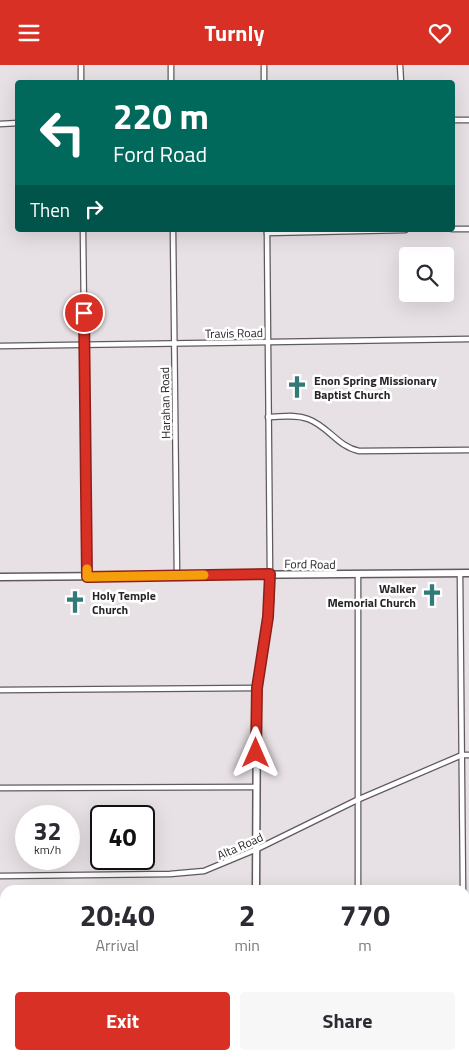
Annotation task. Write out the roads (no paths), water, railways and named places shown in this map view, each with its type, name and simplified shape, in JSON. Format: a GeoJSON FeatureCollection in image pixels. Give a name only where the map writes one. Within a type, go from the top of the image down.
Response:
{"type":"FeatureCollection","features":[{"type":"Feature","properties":{"kind":"street"},"geometry":{"type":"LineString","coordinates":[[81,65],[81,80]]}},
{"type":"Feature","properties":{"kind":"street"},"geometry":{"type":"LineString","coordinates":[[171,65],[171,80]]}},
{"type":"Feature","properties":{"kind":"street"},"geometry":{"type":"LineString","coordinates":[[264,65],[264,80]]}},
{"type":"Feature","properties":{"kind":"street"},"geometry":{"type":"LineString","coordinates":[[400,65],[401,80]]}},
{"type":"Feature","properties":{"kind":"street"},"geometry":{"type":"LineString","coordinates":[[455,120],[469,120]]}},
{"type":"Feature","properties":{"kind":"street"},"geometry":{"type":"LineString","coordinates":[[0,124],[15,123]]}},
{"type":"Feature","properties":{"kind":"street"},"geometry":{"type":"LineString","coordinates":[[455,229],[469,229]]}},
{"type":"Feature","properties":{"kind":"street"},"geometry":{"type":"LineString","coordinates":[[83,232],[87,577]]}},
{"type":"Feature","properties":{"kind":"street","name":"Harahan Road"},"geometry":{"type":"LineString","coordinates":[[173,232],[177,576]]}},
{"type":"Feature","properties":{"kind":"street"},"geometry":{"type":"LineString","coordinates":[[256,885],[257,688],[269,609],[270,574],[267,232]]}},
{"type":"Feature","properties":{"kind":"street","name":"Travis Road"},"geometry":{"type":"LineString","coordinates":[[0,346],[469,339]]}},
{"type":"Feature","properties":{"kind":"street"},"geometry":{"type":"LineString","coordinates":[[268,417],[299,417],[309,419],[347,447],[355,450],[469,450]]}},
{"type":"Feature","properties":{"kind":"street","name":"Ford Road"},"geometry":{"type":"LineString","coordinates":[[0,577],[469,573]]}},
{"type":"Feature","properties":{"kind":"street"},"geometry":{"type":"LineString","coordinates":[[460,574],[463,885]]}},
{"type":"Feature","properties":{"kind":"street"},"geometry":{"type":"LineString","coordinates":[[358,575],[356,800],[358,885]]}},
{"type":"Feature","properties":{"kind":"street"},"geometry":{"type":"LineString","coordinates":[[0,690],[257,688]]}},
{"type":"Feature","properties":{"kind":"street","name":"Alta Road"},"geometry":{"type":"LineString","coordinates":[[0,876],[187,873],[218,867],[356,800],[462,755],[469,755]]}},
{"type":"Feature","properties":{"kind":"street"},"geometry":{"type":"LineString","coordinates":[[0,788],[256,787]]}},
{"type":"Feature","properties":{"kind":"place","name":"Enon Spring Missionary Baptist Church"},"geometry":{"type":"Point","coordinates":[297,387]}},
{"type":"Feature","properties":{"kind":"place","name":"Walker Memorial Church"},"geometry":{"type":"Point","coordinates":[432,595]}},
{"type":"Feature","properties":{"kind":"place","name":"Holy Temple Church"},"geometry":{"type":"Point","coordinates":[75,602]}}]}
